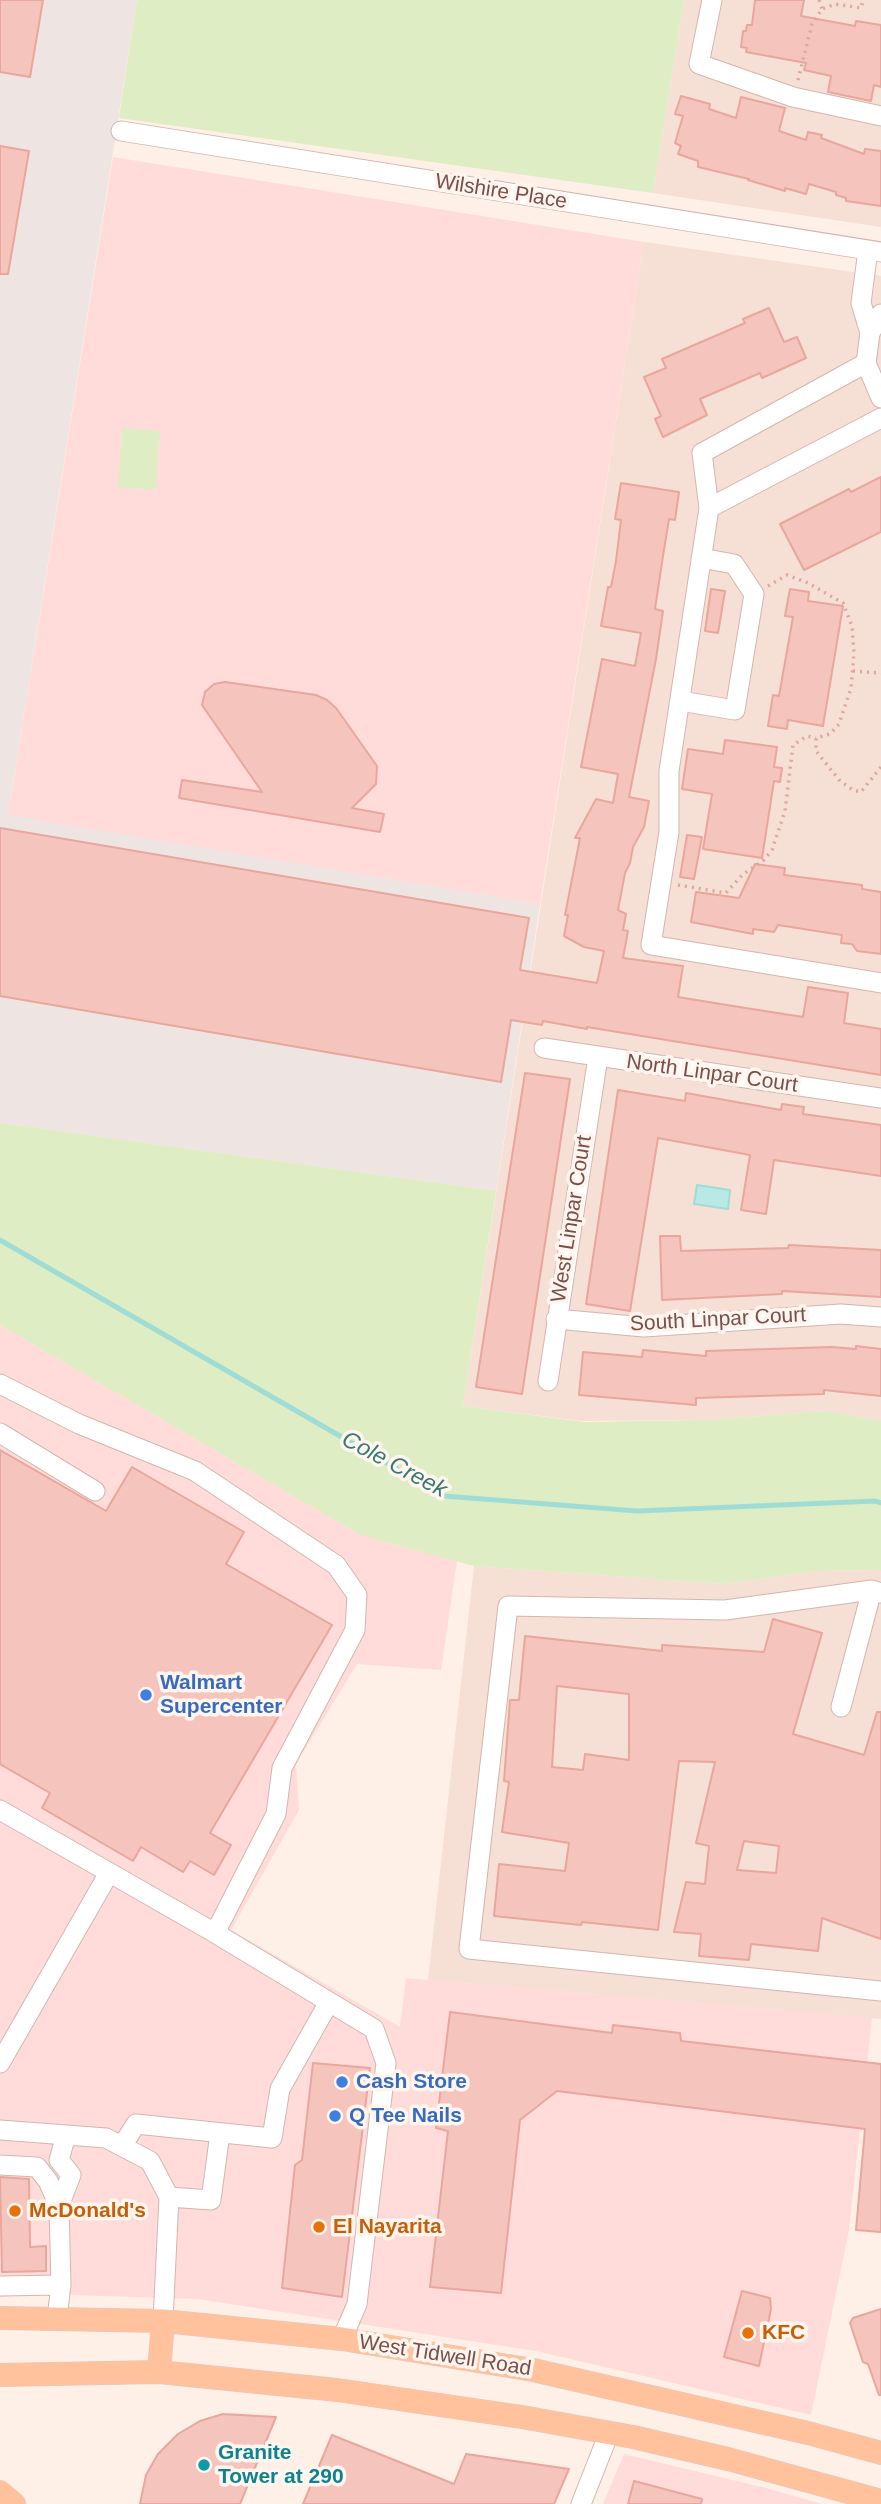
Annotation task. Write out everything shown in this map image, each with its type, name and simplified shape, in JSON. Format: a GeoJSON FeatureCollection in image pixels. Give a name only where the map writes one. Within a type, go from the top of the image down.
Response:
{"type":"FeatureCollection","features":[{"type":"Feature","properties":{"kind":"main road","name":"West Tidwell Road"},"geometry":{"type":"LineString","coordinates":[[0,2318],[163,2320],[342,2339],[533,2370],[881,2452]]}},
{"type":"Feature","properties":{"kind":"main road"},"geometry":{"type":"LineString","coordinates":[[159,2372],[163,2320]]}},
{"type":"Feature","properties":{"kind":"main road"},"geometry":{"type":"LineString","coordinates":[[3,2375],[159,2372],[337,2390],[522,2417],[609,2433],[728,2459],[881,2501]]}},
{"type":"Feature","properties":{"kind":"main road"},"geometry":{"type":"LineString","coordinates":[[0,2492],[14,2504]]}},
{"type":"Feature","properties":{"kind":"street"},"geometry":{"type":"LineString","coordinates":[[712,0],[699,64],[793,97],[881,117]]}},
{"type":"Feature","properties":{"kind":"street","name":"Wilshire Place"},"geometry":{"type":"LineString","coordinates":[[121,131],[874,251]]}},
{"type":"Feature","properties":{"kind":"street"},"geometry":{"type":"LineString","coordinates":[[870,333],[861,303],[874,251]]}},
{"type":"Feature","properties":{"kind":"street"},"geometry":{"type":"LineString","coordinates":[[881,314],[870,333],[866,363],[881,398]]}},
{"type":"Feature","properties":{"kind":"street"},"geometry":{"type":"LineString","coordinates":[[866,363],[702,453],[709,508],[669,771],[669,832],[651,945],[881,983]]}},
{"type":"Feature","properties":{"kind":"street"},"geometry":{"type":"LineString","coordinates":[[709,508],[881,418]]}},
{"type":"Feature","properties":{"kind":"street"},"geometry":{"type":"LineString","coordinates":[[680,701],[735,710],[754,594],[734,564],[701,558]]}},
{"type":"Feature","properties":{"kind":"street","name":"North Linpar Court"},"geometry":{"type":"LineString","coordinates":[[544,1048],[881,1098]]}},
{"type":"Feature","properties":{"kind":"street","name":"West Linpar Court"},"geometry":{"type":"LineString","coordinates":[[548,1381],[598,1057]]}},
{"type":"Feature","properties":{"kind":"street","name":"South Linpar Court"},"geometry":{"type":"LineString","coordinates":[[556,1319],[644,1327],[841,1314],[881,1317]]}},
{"type":"Feature","properties":{"kind":"street"},"geometry":{"type":"LineString","coordinates":[[0,1384],[79,1424],[195,1471],[336,1565],[357,1595],[355,1630],[282,1768],[276,1814],[215,1933]]}},
{"type":"Feature","properties":{"kind":"street"},"geometry":{"type":"LineString","coordinates":[[0,1433],[95,1491]]}},
{"type":"Feature","properties":{"kind":"street"},"geometry":{"type":"LineString","coordinates":[[841,1707],[877,1591],[725,1610],[508,1606],[469,1949],[881,1991]]}},
{"type":"Feature","properties":{"kind":"street"},"geometry":{"type":"LineString","coordinates":[[0,1810],[215,1933],[374,2029],[386,2063],[357,2304],[342,2339]]}},
{"type":"Feature","properties":{"kind":"street"},"geometry":{"type":"LineString","coordinates":[[0,2063],[109,1873]]}},
{"type":"Feature","properties":{"kind":"street"},"geometry":{"type":"LineString","coordinates":[[122,2146],[136,2124],[272,2138],[281,2090],[328,2002]]}},
{"type":"Feature","properties":{"kind":"street"},"geometry":{"type":"LineString","coordinates":[[0,2130],[106,2138],[150,2161],[169,2197],[163,2320]]}},
{"type":"Feature","properties":{"kind":"street"},"geometry":{"type":"LineString","coordinates":[[169,2197],[211,2200],[220,2133]]}},
{"type":"Feature","properties":{"kind":"street"},"geometry":{"type":"LineString","coordinates":[[59,2160],[66,2135]]}},
{"type":"Feature","properties":{"kind":"street"},"geometry":{"type":"LineString","coordinates":[[0,2159],[59,2160]]}},
{"type":"Feature","properties":{"kind":"street"},"geometry":{"type":"LineString","coordinates":[[57,2318],[61,2285],[63,2198],[71,2175],[59,2160]]}},
{"type":"Feature","properties":{"kind":"street"},"geometry":{"type":"LineString","coordinates":[[0,2165],[37,2167],[63,2198]]}},
{"type":"Feature","properties":{"kind":"street"},"geometry":{"type":"LineString","coordinates":[[0,2286],[61,2285]]}},
{"type":"Feature","properties":{"kind":"street"},"geometry":{"type":"LineString","coordinates":[[0,2296],[0,2307]]}},
{"type":"Feature","properties":{"kind":"street"},"geometry":{"type":"LineString","coordinates":[[581,2504],[609,2433]]}},
{"type":"Feature","properties":{"kind":"path"},"geometry":{"type":"LineString","coordinates":[[819,0],[822,9]]}},
{"type":"Feature","properties":{"kind":"path"},"geometry":{"type":"LineString","coordinates":[[793,97],[812,24],[822,9],[834,2],[861,8],[863,0]]}},
{"type":"Feature","properties":{"kind":"path"},"geometry":{"type":"LineString","coordinates":[[662,882],[726,893],[743,874],[763,861],[772,850],[785,811],[793,745],[803,737],[816,738],[830,734],[839,724],[851,688],[852,626],[846,609],[836,598],[787,575],[754,594]]}},
{"type":"Feature","properties":{"kind":"path"},"geometry":{"type":"LineString","coordinates":[[853,671],[881,673]]}},
{"type":"Feature","properties":{"kind":"path"},"geometry":{"type":"LineString","coordinates":[[816,738],[816,751],[840,781],[853,790],[861,792],[881,767]]}},
{"type":"Feature","properties":{"kind":"shaded area"},"geometry":{"type":"Polygon","coordinates":[[[0,0],[137,0],[8,815],[540,904],[496,1191],[0,1123],[0,0]]]}},
{"type":"Feature","properties":{"kind":"shaded area"},"geometry":{"type":"Polygon","coordinates":[[[684,0],[881,0],[881,227],[653,193],[684,0]]]}},
{"type":"Feature","properties":{"kind":"shaded area"},"geometry":{"type":"Polygon","coordinates":[[[113,157],[644,242],[540,904],[8,816],[113,157]]]}},
{"type":"Feature","properties":{"kind":"shaded area"},"geometry":{"type":"Polygon","coordinates":[[[644,242],[881,276],[881,1421],[826,1411],[708,1420],[581,1421],[463,1406],[644,242]]]}},
{"type":"Feature","properties":{"kind":"shaded area"},"geometry":{"type":"Polygon","coordinates":[[[0,1325],[360,1535],[457,1561],[441,1670],[357,1664],[296,1764],[299,1810],[231,1930],[400,2027],[406,1978],[872,2018],[849,2230],[811,2415],[536,2351],[198,2299],[39,2294],[0,2297],[0,1325]]]}},
{"type":"Feature","properties":{"kind":"shaded area"},"geometry":{"type":"Polygon","coordinates":[[[474,1566],[724,1584],[815,1571],[881,1570],[881,2019],[428,1980],[474,1566]]]}},
{"type":"Feature","properties":{"kind":"shaded area"},"geometry":{"type":"Polygon","coordinates":[[[624,2454],[766,2488],[822,2504],[603,2504],[624,2454]]]}},
{"type":"Feature","properties":{"kind":"green space"},"geometry":{"type":"Polygon","coordinates":[[[137,0],[684,0],[653,193],[119,118],[137,0]]]}},
{"type":"Feature","properties":{"kind":"green space"},"geometry":{"type":"Polygon","coordinates":[[[122,428],[160,431],[156,490],[118,487],[122,428]]]}},
{"type":"Feature","properties":{"kind":"green space"},"geometry":{"type":"Polygon","coordinates":[[[0,1123],[496,1191],[463,1406],[584,1422],[708,1420],[826,1411],[881,1421],[881,1570],[815,1571],[724,1584],[474,1566],[360,1535],[0,1325],[0,1123]]]}},
{"type":"Feature","properties":{"kind":"water"},"geometry":{"type":"Polygon","coordinates":[[[697,1185],[730,1190],[728,1209],[694,1204],[697,1185]]]}},
{"type":"Feature","properties":{"kind":"building"},"geometry":{"type":"Polygon","coordinates":[[[0,0],[43,0],[30,77],[0,72],[0,0]]]}},
{"type":"Feature","properties":{"kind":"building"},"geometry":{"type":"Polygon","coordinates":[[[755,0],[804,0],[801,16],[855,26],[856,21],[881,25],[881,87],[874,85],[871,101],[828,92],[831,76],[804,70],[806,63],[746,52],[747,48],[741,47],[743,31],[746,31],[747,25],[752,25],[755,0]]]}},
{"type":"Feature","properties":{"kind":"building"},"geometry":{"type":"Polygon","coordinates":[[[681,96],[710,104],[709,109],[736,118],[741,97],[785,108],[779,131],[806,140],[808,132],[822,135],[821,138],[864,154],[865,149],[881,151],[881,206],[846,201],[846,198],[836,195],[836,192],[809,184],[806,194],[785,188],[785,191],[698,167],[698,161],[678,154],[681,146],[675,143],[683,116],[675,114],[681,96]]]}},
{"type":"Feature","properties":{"kind":"building"},"geometry":{"type":"Polygon","coordinates":[[[0,146],[29,151],[8,274],[0,274],[0,146]]]}},
{"type":"Feature","properties":{"kind":"building"},"geometry":{"type":"Polygon","coordinates":[[[769,308],[784,342],[797,337],[806,358],[762,378],[760,373],[700,399],[707,415],[663,437],[655,419],[661,416],[644,377],[666,368],[662,359],[745,323],[743,319],[769,308]]]}},
{"type":"Feature","properties":{"kind":"building"},"geometry":{"type":"Polygon","coordinates":[[[881,477],[881,532],[804,570],[780,524],[849,489],[851,492],[881,477]]]}},
{"type":"Feature","properties":{"kind":"building"},"geometry":{"type":"Polygon","coordinates":[[[621,483],[679,492],[675,520],[669,519],[655,609],[663,611],[629,797],[649,801],[644,827],[633,847],[625,873],[618,910],[626,914],[623,930],[628,931],[623,958],[683,966],[678,997],[803,1017],[808,987],[848,993],[844,1023],[881,1029],[881,1075],[587,1027],[543,1021],[542,1025],[511,1020],[501,1082],[0,996],[0,828],[529,918],[520,970],[597,983],[604,951],[584,947],[564,936],[568,915],[565,915],[580,838],[575,838],[596,799],[613,803],[618,774],[581,767],[602,659],[635,666],[641,633],[601,626],[616,561],[621,520],[615,519],[621,483]]]}},
{"type":"Feature","properties":{"kind":"building"},"geometry":{"type":"Polygon","coordinates":[[[711,589],[725,591],[718,633],[705,631],[711,589]]]}},
{"type":"Feature","properties":{"kind":"building"},"geometry":{"type":"Polygon","coordinates":[[[790,589],[809,592],[808,601],[843,606],[823,726],[788,720],[787,729],[768,726],[773,695],[779,696],[793,617],[785,616],[790,589]]]}},
{"type":"Feature","properties":{"kind":"building"},"geometry":{"type":"Polygon","coordinates":[[[225,682],[316,695],[336,708],[377,766],[376,784],[352,808],[384,814],[380,832],[179,798],[182,780],[262,792],[202,705],[205,692],[214,684],[225,682]]]}},
{"type":"Feature","properties":{"kind":"building"},"geometry":{"type":"Polygon","coordinates":[[[725,740],[777,747],[774,767],[782,768],[780,782],[774,781],[762,858],[703,849],[712,794],[682,789],[688,749],[723,754],[725,740]]]}},
{"type":"Feature","properties":{"kind":"building"},"geometry":{"type":"Polygon","coordinates":[[[687,835],[702,837],[694,879],[680,877],[687,835]]]}},
{"type":"Feature","properties":{"kind":"building"},"geometry":{"type":"Polygon","coordinates":[[[755,864],[785,868],[784,875],[862,885],[862,889],[881,892],[881,954],[857,951],[852,944],[841,943],[842,935],[778,925],[774,932],[753,929],[753,934],[691,922],[696,892],[739,898],[755,864]]]}},
{"type":"Feature","properties":{"kind":"building"},"geometry":{"type":"Polygon","coordinates":[[[525,1073],[570,1079],[522,1394],[476,1387],[525,1073]]]}},
{"type":"Feature","properties":{"kind":"building"},"geometry":{"type":"Polygon","coordinates":[[[618,1090],[685,1101],[686,1093],[781,1110],[782,1104],[804,1107],[803,1114],[881,1125],[881,1176],[774,1160],[766,1214],[741,1210],[750,1155],[658,1138],[630,1311],[586,1304],[618,1090]]]}},
{"type":"Feature","properties":{"kind":"building"},"geometry":{"type":"Polygon","coordinates":[[[660,1236],[680,1236],[681,1251],[788,1248],[789,1245],[881,1250],[881,1297],[782,1291],[782,1294],[662,1300],[660,1236]]]}},
{"type":"Feature","properties":{"kind":"building"},"geometry":{"type":"Polygon","coordinates":[[[856,1346],[881,1349],[881,1396],[824,1390],[824,1394],[696,1398],[696,1405],[579,1395],[583,1352],[642,1357],[643,1350],[706,1356],[706,1351],[832,1347],[856,1349],[856,1346]]]}},
{"type":"Feature","properties":{"kind":"building","name":"Walmart Supercenter"},"geometry":{"type":"Polygon","coordinates":[[[0,1450],[106,1511],[132,1467],[244,1532],[226,1564],[332,1625],[210,1833],[231,1845],[214,1875],[190,1861],[183,1872],[141,1847],[133,1861],[42,1808],[50,1793],[0,1764],[0,1450]]]}},
{"type":"Feature","properties":{"kind":"building"},"geometry":{"type":"Polygon","coordinates":[[[773,1619],[822,1633],[793,1734],[864,1755],[877,1712],[881,1712],[881,1939],[822,1918],[818,1951],[751,1944],[749,1960],[699,1956],[701,1934],[674,1932],[686,1882],[705,1884],[709,1846],[696,1843],[715,1762],[679,1761],[658,1930],[494,1916],[499,1864],[565,1871],[569,1843],[502,1832],[509,1782],[504,1781],[510,1700],[519,1700],[525,1636],[662,1651],[662,1645],[764,1652],[773,1619]],[[557,1686],[552,1767],[583,1770],[585,1754],[629,1760],[629,1694],[557,1686]],[[744,1841],[737,1870],[776,1873],[779,1846],[744,1841]]]}},
{"type":"Feature","properties":{"kind":"building"},"geometry":{"type":"Polygon","coordinates":[[[450,2012],[612,2033],[613,2025],[680,2033],[681,2041],[881,2064],[881,2232],[856,2230],[865,2129],[557,2091],[520,2120],[501,2293],[430,2287],[448,2131],[436,2128],[450,2012]]]}},
{"type":"Feature","properties":{"kind":"building"},"geometry":{"type":"Polygon","coordinates":[[[313,2063],[370,2068],[342,2297],[282,2288],[295,2165],[302,2160],[313,2063]]]}},
{"type":"Feature","properties":{"kind":"building","name":"McDonald's"},"geometry":{"type":"Polygon","coordinates":[[[0,2177],[29,2179],[30,2247],[46,2246],[46,2271],[2,2272],[0,2177]]]}},
{"type":"Feature","properties":{"kind":"building","name":"KFC"},"geometry":{"type":"Polygon","coordinates":[[[742,2291],[770,2298],[771,2309],[759,2366],[724,2357],[742,2291]]]}},
{"type":"Feature","properties":{"kind":"building"},"geometry":{"type":"Polygon","coordinates":[[[881,2309],[879,2395],[868,2364],[863,2362],[850,2323],[853,2318],[881,2309]]]}},
{"type":"Feature","properties":{"kind":"building","name":"Granite Tower at 290"},"geometry":{"type":"Polygon","coordinates":[[[223,2414],[276,2417],[240,2504],[140,2504],[146,2475],[158,2454],[178,2434],[200,2421],[223,2414]]]}},
{"type":"Feature","properties":{"kind":"building"},"geometry":{"type":"Polygon","coordinates":[[[332,2435],[454,2484],[466,2454],[569,2469],[554,2504],[303,2504],[332,2435]]]}},
{"type":"Feature","properties":{"kind":"building"},"geometry":{"type":"Polygon","coordinates":[[[634,2481],[702,2499],[701,2504],[628,2504],[634,2481]]]}},
{"type":"Feature","properties":{"kind":"waterway","name":"Cole Creek"},"geometry":{"type":"LineString","coordinates":[[0,1240],[444,1496],[637,1511],[875,1501],[881,1503]]}},
{"type":"Feature","properties":{"kind":"place","name":"Walmart Supercenter"},"geometry":{"type":"Point","coordinates":[146,1695]}},
{"type":"Feature","properties":{"kind":"place","name":"Cash Store"},"geometry":{"type":"Point","coordinates":[342,2082]}},
{"type":"Feature","properties":{"kind":"place","name":"Q Tee Nails"},"geometry":{"type":"Point","coordinates":[335,2116]}},
{"type":"Feature","properties":{"kind":"place","name":"McDonald's"},"geometry":{"type":"Point","coordinates":[15,2211]}},
{"type":"Feature","properties":{"kind":"place","name":"El Nayarita"},"geometry":{"type":"Point","coordinates":[319,2227]}},
{"type":"Feature","properties":{"kind":"place","name":"KFC"},"geometry":{"type":"Point","coordinates":[748,2333]}},
{"type":"Feature","properties":{"kind":"place","name":"Granite Tower at 290"},"geometry":{"type":"Point","coordinates":[204,2465]}}]}
